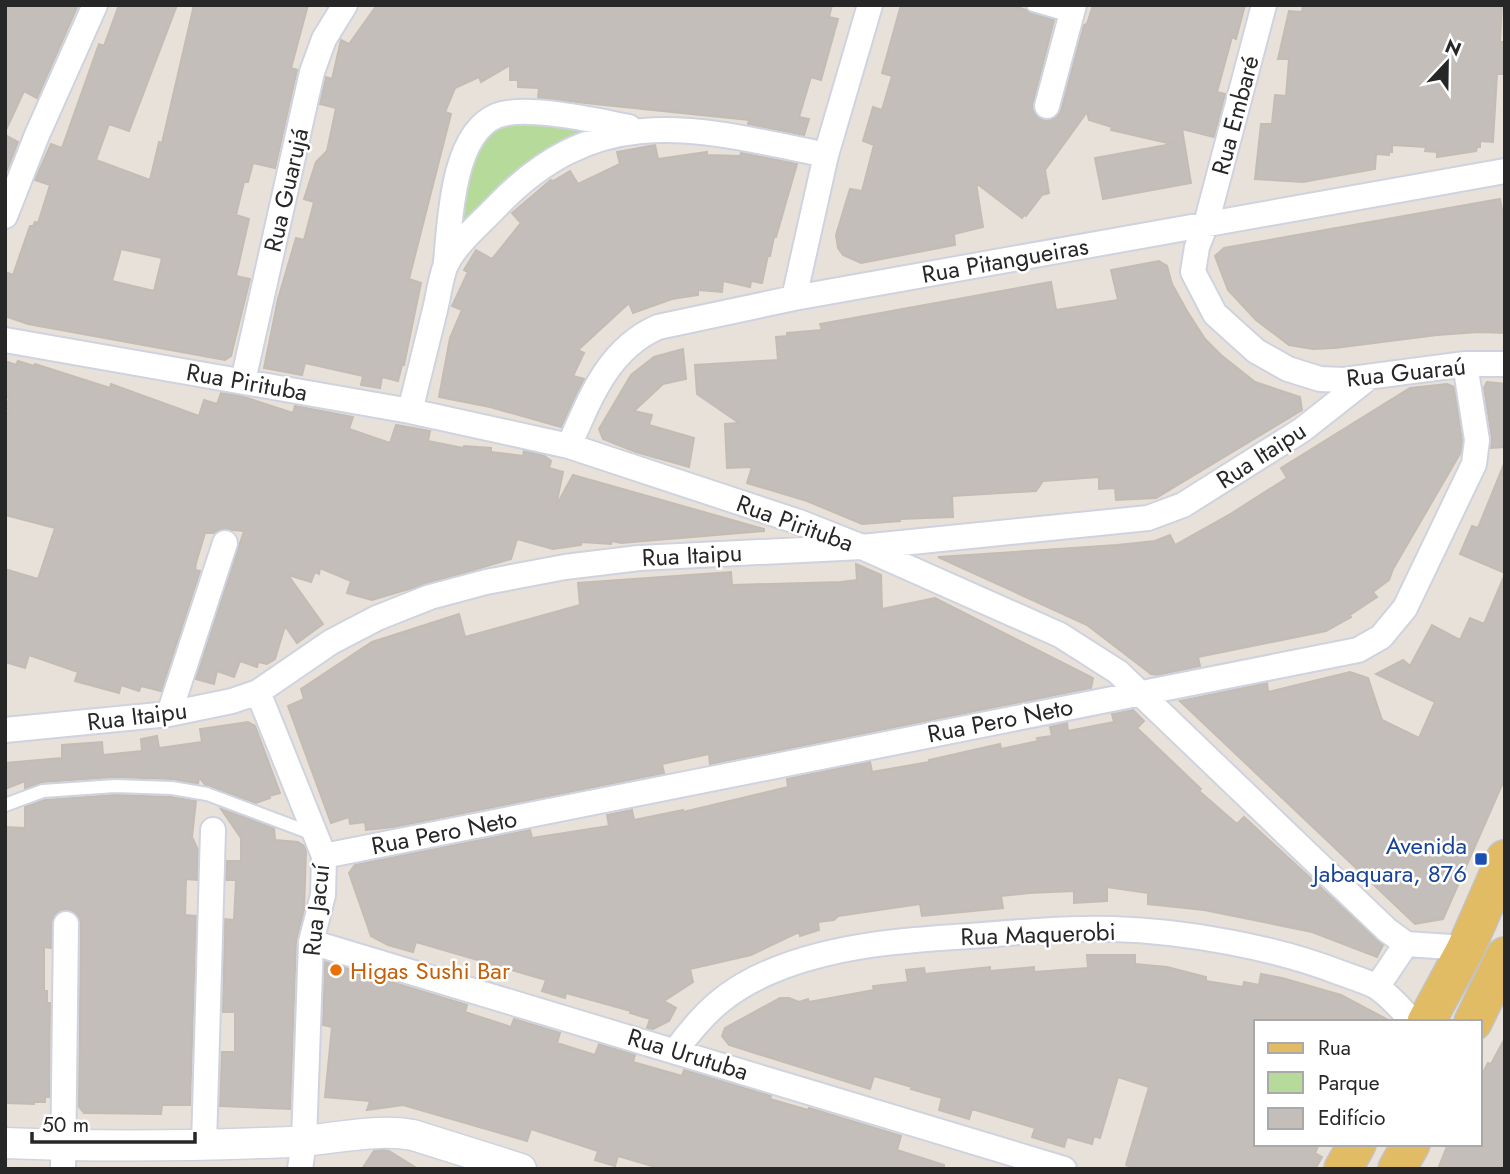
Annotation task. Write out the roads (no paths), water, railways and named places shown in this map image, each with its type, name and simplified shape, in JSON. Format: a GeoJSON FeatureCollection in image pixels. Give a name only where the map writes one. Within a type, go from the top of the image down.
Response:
{"type":"FeatureCollection","features":[{"type":"Feature","properties":{"kind":"main road"},"geometry":{"type":"LineString","coordinates":[[1427,1020],[1466,948],[1505,859]]}},
{"type":"Feature","properties":{"kind":"main road"},"geometry":{"type":"LineString","coordinates":[[1474,1020],[1505,956]]}},
{"type":"Feature","properties":{"kind":"main road"},"geometry":{"type":"LineString","coordinates":[[1343,1169],[1356,1146]]}},
{"type":"Feature","properties":{"kind":"main road"},"geometry":{"type":"LineString","coordinates":[[1397,1169],[1410,1146]]}},
{"type":"Feature","properties":{"kind":"street"},"geometry":{"type":"LineString","coordinates":[[5,216],[10,188],[37,135],[95,5]]}},
{"type":"Feature","properties":{"kind":"street","name":"Rua Guarujá"},"geometry":{"type":"LineString","coordinates":[[243,381],[312,72],[324,38],[345,5]]}},
{"type":"Feature","properties":{"kind":"street"},"geometry":{"type":"LineString","coordinates":[[794,298],[826,155],[870,5]]}},
{"type":"Feature","properties":{"kind":"street","name":"Rua Embaré"},"geometry":{"type":"LineString","coordinates":[[1206,224],[1264,5]]}},
{"type":"Feature","properties":{"kind":"street"},"geometry":{"type":"LineString","coordinates":[[1046,106],[1073,11]]}},
{"type":"Feature","properties":{"kind":"street"},"geometry":{"type":"LineString","coordinates":[[410,411],[446,266],[454,194],[464,156],[470,139],[479,127],[498,115],[525,113],[564,116],[644,129],[694,129],[826,155]]}},
{"type":"Feature","properties":{"kind":"street"},"geometry":{"type":"LineString","coordinates":[[446,266],[465,239],[519,183],[595,139],[644,129]]}},
{"type":"Feature","properties":{"kind":"street","name":"Rua Pitangueiras"},"geometry":{"type":"LineString","coordinates":[[569,446],[594,390],[622,349],[641,334],[676,322],[794,298],[1505,171]]}},
{"type":"Feature","properties":{"kind":"street","name":"Rua Guaraú"},"geometry":{"type":"LineString","coordinates":[[1206,224],[1197,247],[1193,272],[1215,314],[1237,337],[1288,369],[1320,379],[1344,380],[1465,364],[1505,364]]}},
{"type":"Feature","properties":{"kind":"street","name":"Rua Pirituba"},"geometry":{"type":"LineString","coordinates":[[5,340],[410,411],[569,446],[799,522],[862,547],[1060,635],[1090,652],[1141,692],[1387,930],[1406,944]]}},
{"type":"Feature","properties":{"kind":"street","name":"Rua Pero Neto"},"geometry":{"type":"LineString","coordinates":[[320,846],[1358,650],[1381,637],[1405,608],[1474,464],[1477,440],[1465,364]]}},
{"type":"Feature","properties":{"kind":"street","name":"Rua Itaipu"},"geometry":{"type":"LineString","coordinates":[[5,730],[169,715],[205,708],[258,692],[355,627],[430,597],[486,582],[565,567],[639,558],[862,547],[1124,523],[1165,513],[1183,505],[1302,430],[1368,378]]}},
{"type":"Feature","properties":{"kind":"street"},"geometry":{"type":"LineString","coordinates":[[169,715],[225,543]]}},
{"type":"Feature","properties":{"kind":"street","name":"Rua Jacuí"},"geometry":{"type":"LineString","coordinates":[[258,692],[320,846],[323,895],[311,942],[302,1155]]}},
{"type":"Feature","properties":{"kind":"street"},"geometry":{"type":"LineString","coordinates":[[204,1145],[213,830]]}},
{"type":"Feature","properties":{"kind":"street"},"geometry":{"type":"LineString","coordinates":[[64,1157],[66,924]]}},
{"type":"Feature","properties":{"kind":"street","name":"Rua Maquerobi"},"geometry":{"type":"LineString","coordinates":[[676,1050],[710,1007],[770,971],[801,960],[852,948],[943,937],[1036,931],[1114,929],[1203,938],[1281,953],[1377,987],[1412,1020]]}},
{"type":"Feature","properties":{"kind":"street","name":"Rua Urutuba"},"geometry":{"type":"LineString","coordinates":[[311,942],[1064,1169]]}},
{"type":"Feature","properties":{"kind":"street"},"geometry":{"type":"LineString","coordinates":[[1377,987],[1406,944],[1466,948]]}},
{"type":"Feature","properties":{"kind":"street"},"geometry":{"type":"LineString","coordinates":[[5,1143],[64,1157],[204,1145],[302,1155],[380,1132],[395,1132],[413,1135],[521,1169]]}},
{"type":"Feature","properties":{"kind":"lane"},"geometry":{"type":"LineString","coordinates":[[1033,5],[1073,11]]}},
{"type":"Feature","properties":{"kind":"lane"},"geometry":{"type":"LineString","coordinates":[[5,805],[43,792],[115,786],[172,788],[207,794],[320,846]]}},
{"type":"Feature","properties":{"kind":"place","name":"Avenida Jabaquara, 876"},"geometry":{"type":"Point","coordinates":[1481,859]}},
{"type":"Feature","properties":{"kind":"place","name":"Higas Sushi Bar"},"geometry":{"type":"Point","coordinates":[336,970]}}]}
